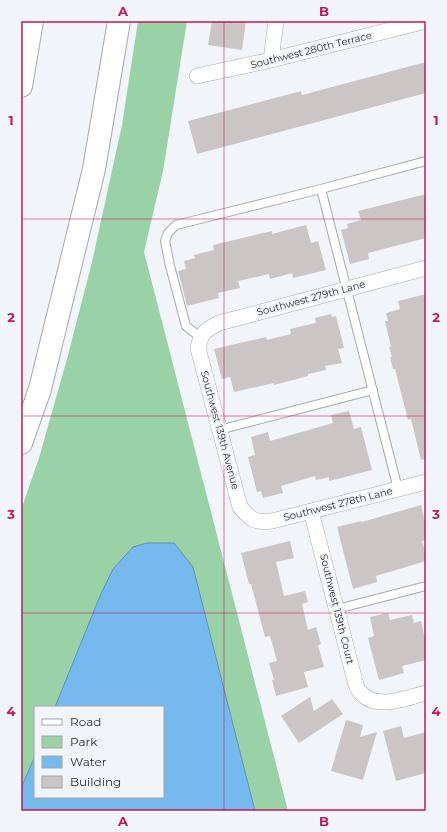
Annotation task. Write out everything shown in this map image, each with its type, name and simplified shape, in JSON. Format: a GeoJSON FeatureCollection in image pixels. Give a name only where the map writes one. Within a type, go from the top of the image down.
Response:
{"type":"FeatureCollection","features":[{"type":"Feature","properties":{"kind":"highway"},"geometry":{"type":"LineString","coordinates":[[21,86],[32,21]]}},
{"type":"Feature","properties":{"kind":"highway"},"geometry":{"type":"LineString","coordinates":[[21,443],[40,389],[94,169],[118,21]]}},
{"type":"Feature","properties":{"kind":"street"},"geometry":{"type":"LineString","coordinates":[[271,60],[276,21]]}},
{"type":"Feature","properties":{"kind":"street","name":"Southwest 280th Terrace"},"geometry":{"type":"LineString","coordinates":[[197,76],[271,60],[426,21]]}},
{"type":"Feature","properties":{"kind":"street","name":"Southwest 279th Lane"},"geometry":{"type":"LineString","coordinates":[[200,338],[206,330],[219,323],[426,268]]}},
{"type":"Feature","properties":{"kind":"street","name":"Southwest 139th Avenue"},"geometry":{"type":"LineString","coordinates":[[200,338],[198,348],[240,507],[250,519]]}},
{"type":"Feature","properties":{"kind":"street","name":"Southwest 278th Lane"},"geometry":{"type":"LineString","coordinates":[[250,519],[260,522],[272,521],[426,482]]}},
{"type":"Feature","properties":{"kind":"street","name":"Southwest 139th Court"},"geometry":{"type":"LineString","coordinates":[[311,511],[359,692],[372,701],[382,702],[389,702],[426,693]]}},
{"type":"Feature","properties":{"kind":"lane"},"geometry":{"type":"LineString","coordinates":[[200,338],[186,326],[165,241],[168,233],[176,225],[426,161]]}},
{"type":"Feature","properties":{"kind":"lane"},"geometry":{"type":"LineString","coordinates":[[321,189],[398,489]]}},
{"type":"Feature","properties":{"kind":"lane"},"geometry":{"type":"LineString","coordinates":[[220,430],[373,390]]}},
{"type":"Feature","properties":{"kind":"lane"},"geometry":{"type":"LineString","coordinates":[[337,609],[426,586]]}},
{"type":"Feature","properties":{"kind":"green space"},"geometry":{"type":"Polygon","coordinates":[[[138,21],[187,21],[163,171],[144,252],[288,811],[255,811],[193,567],[100,596],[55,706],[34,706],[34,758],[21,788],[21,510],[39,458],[67,359],[92,262],[122,125],[138,21]]]}},
{"type":"Feature","properties":{"kind":"water"},"geometry":{"type":"Polygon","coordinates":[[[147,543],[174,543],[193,567],[255,811],[21,811],[21,788],[34,758],[34,798],[164,798],[164,706],[55,706],[100,596],[113,569],[133,547],[147,543]]]}},
{"type":"Feature","properties":{"kind":"building"},"geometry":{"type":"Polygon","coordinates":[[[212,21],[246,21],[242,50],[208,45],[212,21]]]}},
{"type":"Feature","properties":{"kind":"building"},"geometry":{"type":"Polygon","coordinates":[[[426,62],[426,93],[197,154],[188,121],[301,91],[302,95],[426,62]]]}},
{"type":"Feature","properties":{"kind":"building"},"geometry":{"type":"Polygon","coordinates":[[[426,194],[426,238],[368,253],[369,259],[350,264],[341,230],[348,228],[347,224],[361,220],[358,211],[426,194]]]}},
{"type":"Feature","properties":{"kind":"building"},"geometry":{"type":"Polygon","coordinates":[[[306,225],[311,243],[318,241],[326,270],[293,278],[292,273],[270,279],[269,274],[238,281],[240,288],[218,293],[219,298],[187,306],[178,271],[186,269],[184,261],[195,258],[194,255],[214,250],[213,245],[272,231],[272,234],[306,225]]]}},
{"type":"Feature","properties":{"kind":"building"},"geometry":{"type":"Polygon","coordinates":[[[426,294],[426,459],[421,460],[411,419],[408,420],[395,369],[393,369],[389,347],[391,347],[385,321],[388,321],[386,313],[400,309],[398,301],[426,294]]]}},
{"type":"Feature","properties":{"kind":"building"},"geometry":{"type":"Polygon","coordinates":[[[331,314],[332,317],[336,316],[344,348],[338,349],[342,363],[325,366],[326,370],[308,374],[308,376],[274,385],[274,383],[234,392],[230,377],[222,379],[214,349],[266,337],[267,340],[291,334],[290,329],[316,323],[315,318],[331,314]]]}},
{"type":"Feature","properties":{"kind":"building"},"geometry":{"type":"Polygon","coordinates":[[[349,411],[354,429],[361,427],[372,470],[329,481],[329,477],[316,480],[315,476],[281,486],[283,493],[263,498],[261,491],[257,492],[248,457],[255,455],[251,437],[268,432],[270,441],[333,423],[331,415],[349,411]]]}},
{"type":"Feature","properties":{"kind":"building"},"geometry":{"type":"Polygon","coordinates":[[[421,505],[426,526],[426,540],[422,541],[426,561],[376,576],[377,582],[353,589],[337,527],[362,522],[421,505]]]}},
{"type":"Feature","properties":{"kind":"building"},"geometry":{"type":"Polygon","coordinates":[[[290,541],[294,558],[276,562],[284,596],[305,591],[308,602],[302,604],[308,630],[316,627],[321,644],[318,645],[324,667],[304,672],[308,687],[276,696],[272,680],[274,680],[269,663],[277,661],[270,636],[265,637],[241,553],[290,541]]]}},
{"type":"Feature","properties":{"kind":"building"},"geometry":{"type":"Polygon","coordinates":[[[388,613],[390,620],[412,615],[414,623],[421,621],[426,644],[426,660],[402,666],[404,673],[379,680],[368,638],[374,636],[370,617],[388,613]]]}},
{"type":"Feature","properties":{"kind":"building"},"geometry":{"type":"Polygon","coordinates":[[[310,697],[314,711],[332,699],[343,714],[299,743],[281,716],[310,697]]]}},
{"type":"Feature","properties":{"kind":"building"},"geometry":{"type":"Polygon","coordinates":[[[346,720],[363,725],[360,737],[377,732],[363,780],[331,771],[346,720]]]}},
{"type":"Feature","properties":{"kind":"building"},"geometry":{"type":"Polygon","coordinates":[[[401,726],[404,738],[426,732],[426,773],[396,781],[383,731],[401,726]]]}}]}
